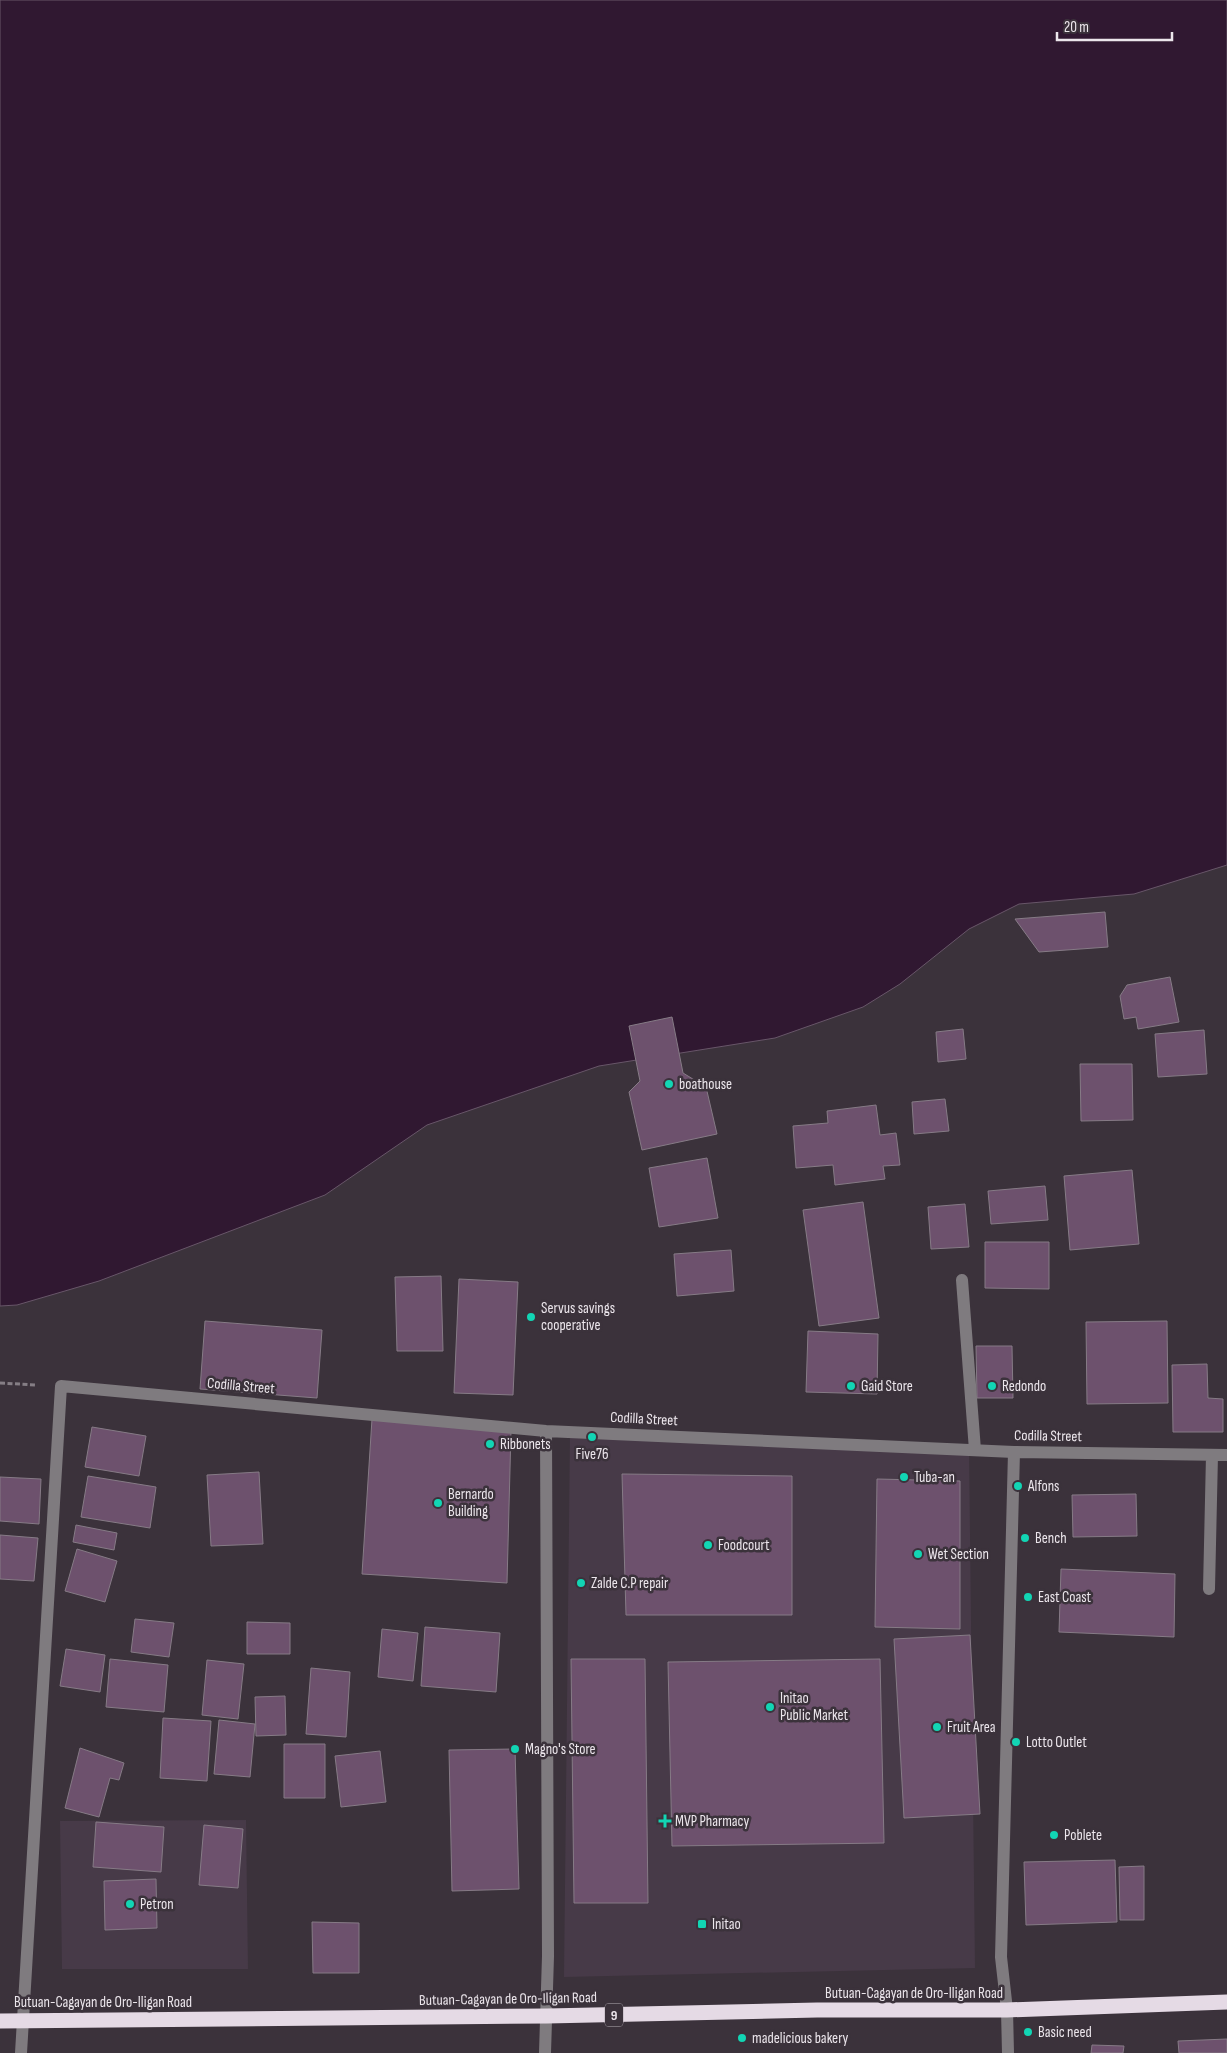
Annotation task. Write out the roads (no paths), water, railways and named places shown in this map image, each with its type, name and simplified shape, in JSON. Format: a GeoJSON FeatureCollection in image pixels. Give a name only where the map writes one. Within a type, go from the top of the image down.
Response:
{"type":"FeatureCollection","features":[{"type":"Feature","properties":{"kind":"highway","name":"Butuan-Cagayan de Oro-Iligan Road"},"geometry":{"type":"LineString","coordinates":[[0,2021],[547,2016],[817,2010],[1007,2010],[1227,2002]]}},
{"type":"Feature","properties":{"kind":"street"},"geometry":{"type":"LineString","coordinates":[[962,1280],[975,1450]]}},
{"type":"Feature","properties":{"kind":"street","name":"Codilla Street"},"geometry":{"type":"LineString","coordinates":[[24,2021],[61,1386],[546,1431],[1014,1452],[1227,1455]]}},
{"type":"Feature","properties":{"kind":"street"},"geometry":{"type":"LineString","coordinates":[[545,2053],[547,2016],[546,1431]]}},
{"type":"Feature","properties":{"kind":"street"},"geometry":{"type":"LineString","coordinates":[[1008,2053],[1007,2010],[1001,1957],[1014,1452]]}},
{"type":"Feature","properties":{"kind":"street"},"geometry":{"type":"LineString","coordinates":[[1209,1589],[1212,1455]]}},
{"type":"Feature","properties":{"kind":"street"},"geometry":{"type":"LineString","coordinates":[[21,2053],[24,2021]]}},
{"type":"Feature","properties":{"kind":"place","name":"boathouse"},"geometry":{"type":"Point","coordinates":[669,1084]}},
{"type":"Feature","properties":{"kind":"place","name":"Servus savings cooperative"},"geometry":{"type":"Point","coordinates":[531,1317]}},
{"type":"Feature","properties":{"kind":"place","name":"Gaid Store"},"geometry":{"type":"Point","coordinates":[851,1386]}},
{"type":"Feature","properties":{"kind":"place","name":"Redondo"},"geometry":{"type":"Point","coordinates":[992,1386]}},
{"type":"Feature","properties":{"kind":"place","name":"Five76"},"geometry":{"type":"Point","coordinates":[592,1437]}},
{"type":"Feature","properties":{"kind":"place","name":"Ribbonets"},"geometry":{"type":"Point","coordinates":[490,1444]}},
{"type":"Feature","properties":{"kind":"place","name":"Tuba-an"},"geometry":{"type":"Point","coordinates":[904,1477]}},
{"type":"Feature","properties":{"kind":"place","name":"Alfons"},"geometry":{"type":"Point","coordinates":[1018,1486]}},
{"type":"Feature","properties":{"kind":"place","name":"Bernardo Building"},"geometry":{"type":"Point","coordinates":[438,1503]}},
{"type":"Feature","properties":{"kind":"place","name":"Bench"},"geometry":{"type":"Point","coordinates":[1025,1538]}},
{"type":"Feature","properties":{"kind":"place","name":"Foodcourt"},"geometry":{"type":"Point","coordinates":[708,1545]}},
{"type":"Feature","properties":{"kind":"place","name":"Wet Section"},"geometry":{"type":"Point","coordinates":[918,1554]}},
{"type":"Feature","properties":{"kind":"place","name":"Zalde C.P repair"},"geometry":{"type":"Point","coordinates":[581,1583]}},
{"type":"Feature","properties":{"kind":"place","name":"East Coast"},"geometry":{"type":"Point","coordinates":[1028,1597]}},
{"type":"Feature","properties":{"kind":"place","name":"Initao Public Market"},"geometry":{"type":"Point","coordinates":[770,1707]}},
{"type":"Feature","properties":{"kind":"place","name":"Fruit Area"},"geometry":{"type":"Point","coordinates":[937,1727]}},
{"type":"Feature","properties":{"kind":"place","name":"Lotto Outlet"},"geometry":{"type":"Point","coordinates":[1016,1742]}},
{"type":"Feature","properties":{"kind":"place","name":"Magno's Store"},"geometry":{"type":"Point","coordinates":[515,1749]}},
{"type":"Feature","properties":{"kind":"place","name":"MVP Pharmacy"},"geometry":{"type":"Point","coordinates":[665,1821]}},
{"type":"Feature","properties":{"kind":"place","name":"Poblete"},"geometry":{"type":"Point","coordinates":[1054,1835]}},
{"type":"Feature","properties":{"kind":"place","name":"Petron"},"geometry":{"type":"Point","coordinates":[130,1904]}},
{"type":"Feature","properties":{"kind":"place","name":"Initao"},"geometry":{"type":"Point","coordinates":[702,1924]}},
{"type":"Feature","properties":{"kind":"place","name":"Basic need"},"geometry":{"type":"Point","coordinates":[1028,2032]}},
{"type":"Feature","properties":{"kind":"place","name":"madelicious bakery"},"geometry":{"type":"Point","coordinates":[742,2038]}}]}
